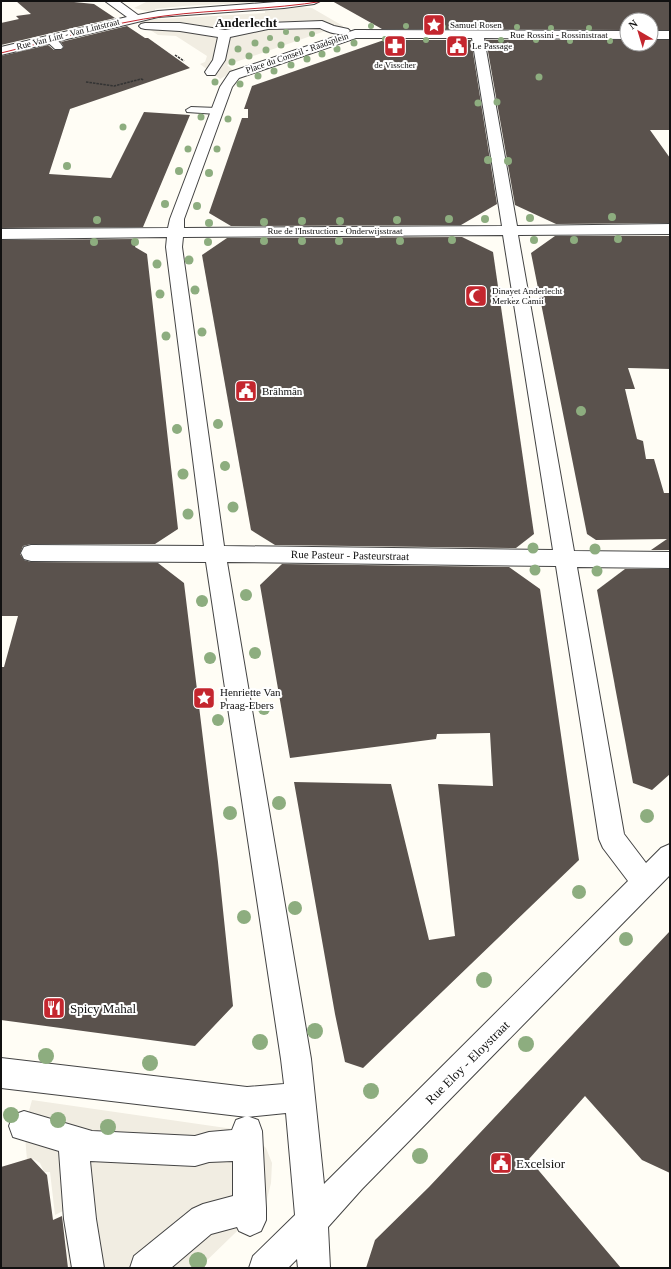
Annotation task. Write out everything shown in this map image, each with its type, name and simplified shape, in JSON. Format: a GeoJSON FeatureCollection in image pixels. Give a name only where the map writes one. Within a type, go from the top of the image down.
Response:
{"type":"FeatureCollection","features":[{"type":"Feature","properties":{"kind":"street"},"geometry":{"type":"LineString","coordinates":[[111,1],[126,10],[135,18],[179,12],[278,6],[311,1]]}},
{"type":"Feature","properties":{"kind":"street"},"geometry":{"type":"LineString","coordinates":[[145,26],[180,27],[225,34],[268,26],[321,13]]}},
{"type":"Feature","properties":{"kind":"street","name":"Rue Van Lint - Van Lintstraat"},"geometry":{"type":"LineString","coordinates":[[1,51],[54,43],[135,18]]}},
{"type":"Feature","properties":{"kind":"street"},"geometry":{"type":"LineString","coordinates":[[268,26],[322,24],[331,29],[344,31]]}},
{"type":"Feature","properties":{"kind":"street","name":"Rue Rossini - Rossinistraat"},"geometry":{"type":"LineString","coordinates":[[370,33],[619,35]]}},
{"type":"Feature","properties":{"kind":"street","name":"Place du Conseil - Raadsplein"},"geometry":{"type":"LineString","coordinates":[[217,111],[228,82],[234,75],[355,34],[370,33]]}},
{"type":"Feature","properties":{"kind":"street"},"geometry":{"type":"LineString","coordinates":[[211,72],[223,63],[225,34]]}},
{"type":"Feature","properties":{"kind":"street"},"geometry":{"type":"LineString","coordinates":[[477,34],[508,230],[612,839],[646,882]]}},
{"type":"Feature","properties":{"kind":"street"},"geometry":{"type":"LineString","coordinates":[[659,35],[670,36]]}},
{"type":"Feature","properties":{"kind":"street"},"geometry":{"type":"LineString","coordinates":[[217,111],[177,219],[174,247],[215,553],[296,1058],[312,1221],[314,1268]]}},
{"type":"Feature","properties":{"kind":"street","name":"Rue de l'Instruction - Onderwijsstraat"},"geometry":{"type":"LineString","coordinates":[[1,234],[670,229]]}},
{"type":"Feature","properties":{"kind":"street","name":"Rue Pasteur - Pasteurstraat"},"geometry":{"type":"LineString","coordinates":[[31,553],[215,553],[670,560]]}},
{"type":"Feature","properties":{"kind":"street","name":"Rue Eloy - Eloystraat"},"geometry":{"type":"LineString","coordinates":[[265,1268],[312,1221],[351,1178],[670,857]]}},
{"type":"Feature","properties":{"kind":"street"},"geometry":{"type":"LineString","coordinates":[[1,1073],[247,1102],[300,1097]]}},
{"type":"Feature","properties":{"kind":"street"},"geometry":{"type":"LineString","coordinates":[[24,1126],[92,1146],[195,1151],[248,1138],[250,1214],[204,1220],[146,1268]]}},
{"type":"Feature","properties":{"kind":"street"},"geometry":{"type":"LineString","coordinates":[[73,1141],[80,1219],[88,1268]]}},
{"type":"Feature","properties":{"kind":"lane"},"geometry":{"type":"LineString","coordinates":[[191,110],[217,111]]}},
{"type":"Feature","properties":{"kind":"path"},"geometry":{"type":"LineString","coordinates":[[175,55],[184,61]]}},
{"type":"Feature","properties":{"kind":"path"},"geometry":{"type":"LineString","coordinates":[[86,82],[106,87],[124,85],[141,79],[144,80]]}},
{"type":"Feature","properties":{"kind":"shaded area"},"geometry":{"type":"Polygon","coordinates":[[[148,1],[285,1],[183,6],[155,9],[155,11],[150,12],[134,8],[148,1]]]}},
{"type":"Feature","properties":{"kind":"shaded area"},"geometry":{"type":"Polygon","coordinates":[[[301,7],[312,8],[344,28],[331,29],[227,65],[234,71],[220,79],[200,64],[205,62],[207,56],[176,36],[158,35],[138,22],[160,18],[265,13],[265,11],[301,7]]]}},
{"type":"Feature","properties":{"kind":"shaded area"},"geometry":{"type":"Polygon","coordinates":[[[32,1100],[247,1131],[266,1148],[272,1163],[271,1183],[266,1203],[199,1268],[69,1268],[63,1211],[55,1215],[50,1172],[44,1172],[40,1163],[33,1159],[27,1160],[23,1113],[29,1111],[32,1100]]]}},
{"type":"Feature","properties":{"kind":"building"},"geometry":{"type":"Polygon","coordinates":[[[16,1],[64,1],[94,4],[115,18],[1,45],[1,23],[19,19],[16,16],[31,14],[16,1]]]}},
{"type":"Feature","properties":{"kind":"building"},"geometry":{"type":"Polygon","coordinates":[[[332,1],[670,1],[670,30],[659,30],[659,12],[619,12],[619,30],[382,29],[332,1]]]}},
{"type":"Feature","properties":{"kind":"building"},"geometry":{"type":"Polygon","coordinates":[[[127,26],[145,38],[148,38],[190,68],[70,109],[49,174],[111,178],[144,112],[190,115],[143,227],[1,228],[1,56],[48,45],[54,50],[61,50],[64,47],[61,42],[127,26]]]}},
{"type":"Feature","properties":{"kind":"building"},"geometry":{"type":"Polygon","coordinates":[[[384,40],[471,40],[497,204],[461,225],[231,226],[209,213],[242,118],[248,118],[248,109],[244,109],[252,86],[384,40]]]}},
{"type":"Feature","properties":{"kind":"building"},"geometry":{"type":"Polygon","coordinates":[[[486,40],[619,40],[619,52],[659,52],[659,40],[670,40],[670,130],[650,130],[670,158],[670,223],[556,224],[515,205],[486,40]]]}},
{"type":"Feature","properties":{"kind":"building"},"geometry":{"type":"Polygon","coordinates":[[[555,236],[670,236],[670,369],[628,368],[635,389],[625,389],[637,439],[643,441],[646,459],[654,459],[664,493],[670,493],[670,550],[651,550],[667,539],[596,540],[587,534],[531,253],[555,236]]]}},
{"type":"Feature","properties":{"kind":"building"},"geometry":{"type":"Polygon","coordinates":[[[462,237],[493,252],[534,534],[516,548],[275,545],[251,530],[202,255],[227,238],[462,237]]]}},
{"type":"Feature","properties":{"kind":"building"},"geometry":{"type":"Polygon","coordinates":[[[138,239],[135,247],[147,254],[178,529],[155,544],[31,544],[23,546],[20,554],[24,560],[31,562],[158,563],[184,583],[218,862],[233,1006],[195,1046],[1,1020],[1,667],[4,667],[18,616],[1,616],[1,240],[138,239]]]}},
{"type":"Feature","properties":{"kind":"building"},"geometry":{"type":"Polygon","coordinates":[[[282,564],[509,567],[540,589],[579,860],[363,1068],[345,1062],[335,1014],[294,782],[391,784],[429,940],[455,936],[438,784],[493,786],[490,733],[437,734],[436,739],[290,758],[260,585],[282,564]]]}},
{"type":"Feature","properties":{"kind":"building"},"geometry":{"type":"Polygon","coordinates":[[[625,569],[670,569],[670,774],[652,790],[633,783],[597,590],[625,569]]]}},
{"type":"Feature","properties":{"kind":"building"},"geometry":{"type":"Polygon","coordinates":[[[670,931],[670,1173],[642,1160],[585,1096],[529,1159],[621,1268],[366,1268],[375,1240],[429,1187],[670,931]]]}},
{"type":"Feature","properties":{"kind":"building"},"geometry":{"type":"Polygon","coordinates":[[[31,1158],[47,1175],[53,1220],[62,1216],[68,1268],[1,1268],[1,1167],[31,1158]]]}},
{"type":"Feature","properties":{"kind":"tram line"},"geometry":{"type":"LineString","coordinates":[[1,53],[102,27],[143,19],[324,1]]}},
{"type":"Feature","properties":{"kind":"place","name":"Samuel Rosen"},"geometry":{"type":"Point","coordinates":[434,25]}},
{"type":"Feature","properties":{"kind":"place","name":"de Visscher"},"geometry":{"type":"Point","coordinates":[395,46]}},
{"type":"Feature","properties":{"kind":"place","name":"Le Passage"},"geometry":{"type":"Point","coordinates":[457,46]}},
{"type":"Feature","properties":{"kind":"place","name":"Dinayet Anderlecht Merkez Camii"},"geometry":{"type":"Point","coordinates":[476,296]}},
{"type":"Feature","properties":{"kind":"place","name":"Brâhmân"},"geometry":{"type":"Point","coordinates":[246,391]}},
{"type":"Feature","properties":{"kind":"place","name":"Henriette Van Praag-Ebers"},"geometry":{"type":"Point","coordinates":[204,698]}},
{"type":"Feature","properties":{"kind":"place","name":"Spicy Mahal"},"geometry":{"type":"Point","coordinates":[54,1008]}},
{"type":"Feature","properties":{"kind":"place","name":"Excelsior"},"geometry":{"type":"Point","coordinates":[501,1163]}},
{"type":"Feature","properties":{"kind":"district","name":"Anderlecht"},"geometry":{"type":"Point","coordinates":[246,22]}}]}
